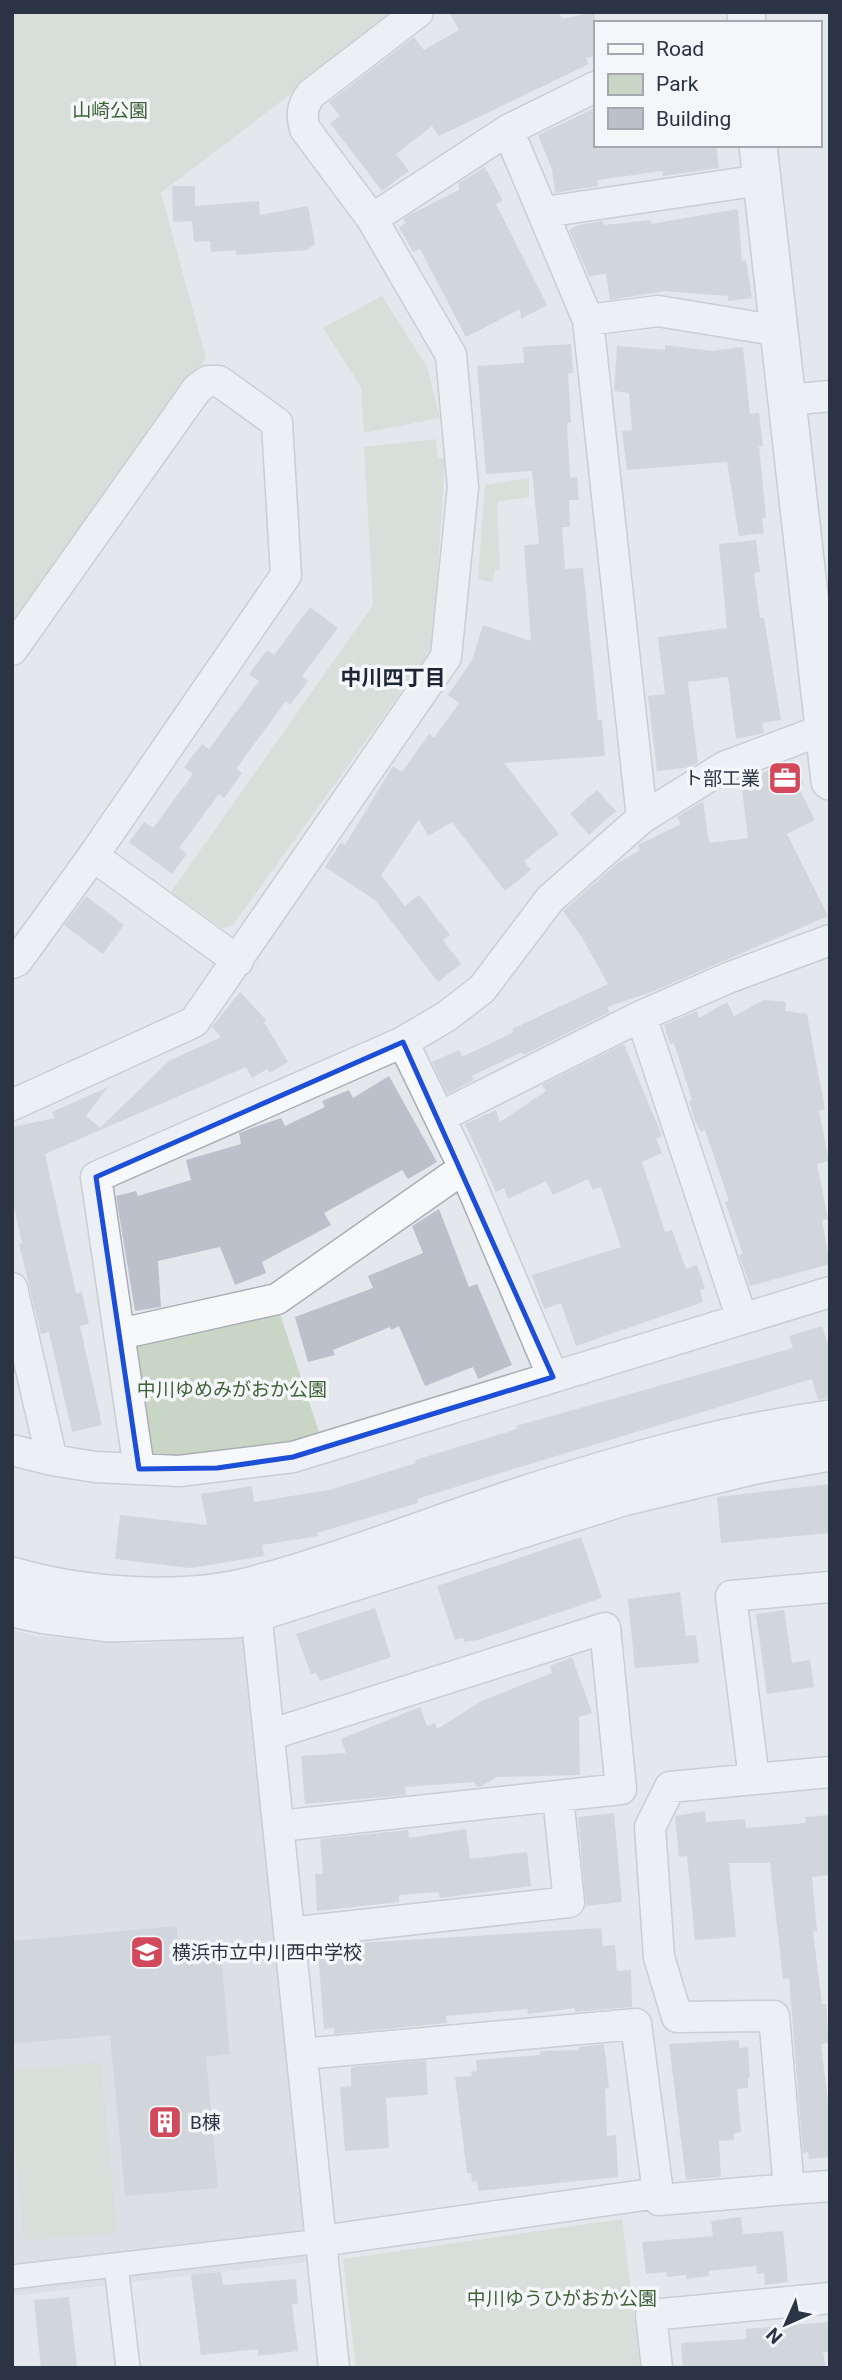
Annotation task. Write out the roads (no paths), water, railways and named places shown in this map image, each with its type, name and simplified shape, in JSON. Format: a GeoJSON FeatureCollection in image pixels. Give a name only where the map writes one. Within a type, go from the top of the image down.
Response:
{"type":"FeatureCollection","features":[{"type":"Feature","properties":{"kind":"street"},"geometry":{"type":"LineString","coordinates":[[12,1105],[194,1022],[446,657],[463,487],[451,355],[372,219],[305,129],[302,110],[311,94],[418,12]]}},
{"type":"Feature","properties":{"kind":"street"},"geometry":{"type":"LineString","coordinates":[[372,219],[509,131],[594,88]]}},
{"type":"Feature","properties":{"kind":"street"},"geometry":{"type":"LineString","coordinates":[[509,131],[588,320],[642,818]]}},
{"type":"Feature","properties":{"kind":"street"},"geometry":{"type":"LineString","coordinates":[[545,212],[760,162],[822,730],[830,781]]}},
{"type":"Feature","properties":{"kind":"street"},"geometry":{"type":"LineString","coordinates":[[588,320],[658,311],[780,331]]}},
{"type":"Feature","properties":{"kind":"street"},"geometry":{"type":"LineString","coordinates":[[12,650],[197,389],[208,381],[219,381],[277,423],[286,575],[93,856],[17,961],[12,963]]}},
{"type":"Feature","properties":{"kind":"street"},"geometry":{"type":"LineString","coordinates":[[788,400],[830,396]]}},
{"type":"Feature","properties":{"kind":"street"},"geometry":{"type":"LineString","coordinates":[[139,1469],[96,1177],[403,1042],[456,1010],[482,989],[550,899],[642,818],[724,767],[822,730]]}},
{"type":"Feature","properties":{"kind":"street"},"geometry":{"type":"LineString","coordinates":[[93,856],[237,961]]}},
{"type":"Feature","properties":{"kind":"street"},"geometry":{"type":"LineString","coordinates":[[440,1117],[641,1016],[728,978],[830,940]]}},
{"type":"Feature","properties":{"kind":"street"},"geometry":{"type":"LineString","coordinates":[[641,1016],[742,1319]]}},
{"type":"Feature","properties":{"kind":"street"},"geometry":{"type":"LineString","coordinates":[[403,1042],[464,1168],[553,1377]]}},
{"type":"Feature","properties":{"kind":"street"},"geometry":{"type":"LineString","coordinates":[[120,1334],[277,1299],[464,1168]]}},
{"type":"Feature","properties":{"kind":"street"},"geometry":{"type":"LineString","coordinates":[[12,1288],[52,1460]]}},
{"type":"Feature","properties":{"kind":"street"},"geometry":{"type":"LineString","coordinates":[[12,1450],[95,1467],[139,1469],[217,1468],[293,1457],[830,1292]]}},
{"type":"Feature","properties":{"kind":"street"},"geometry":{"type":"LineString","coordinates":[[12,1576],[76,1589],[130,1595],[179,1594],[255,1600],[614,1466],[757,1430],[830,1419]]}},
{"type":"Feature","properties":{"kind":"street"},"geometry":{"type":"LineString","coordinates":[[12,1608],[109,1623],[172,1622],[623,1497],[755,1465],[830,1452]]}},
{"type":"Feature","properties":{"kind":"street"},"geometry":{"type":"LineString","coordinates":[[754,1779],[731,1596],[830,1587]]}},
{"type":"Feature","properties":{"kind":"street"},"geometry":{"type":"LineString","coordinates":[[255,1600],[334,2368]]}},
{"type":"Feature","properties":{"kind":"street"},"geometry":{"type":"LineString","coordinates":[[269,1735],[605,1628],[621,1789],[279,1826]]}},
{"type":"Feature","properties":{"kind":"street"},"geometry":{"type":"LineString","coordinates":[[789,2189],[774,2016],[677,2017],[659,1957],[650,1827],[670,1787],[830,1773]]}},
{"type":"Feature","properties":{"kind":"street"},"geometry":{"type":"LineString","coordinates":[[289,1933],[569,1902],[558,1797]]}},
{"type":"Feature","properties":{"kind":"street"},"geometry":{"type":"LineString","coordinates":[[302,2053],[636,2024],[659,2200],[830,2186]]}},
{"type":"Feature","properties":{"kind":"street"},"geometry":{"type":"LineString","coordinates":[[12,2277],[321,2241],[658,2193]]}},
{"type":"Feature","properties":{"kind":"street"},"geometry":{"type":"LineString","coordinates":[[116,2265],[128,2368]]}},
{"type":"Feature","properties":{"kind":"street"},"geometry":{"type":"LineString","coordinates":[[657,2368],[651,2315],[830,2298]]}},
{"type":"Feature","properties":{"kind":"place","name":"ト部工業"},"geometry":{"type":"Point","coordinates":[785,778]}},
{"type":"Feature","properties":{"kind":"place","name":"横浜市立中川西中学校"},"geometry":{"type":"Point","coordinates":[147,1952]}},
{"type":"Feature","properties":{"kind":"place","name":"B棟"},"geometry":{"type":"Point","coordinates":[165,2122]}},
{"type":"Feature","properties":{"kind":"district","name":"中川四丁目"},"geometry":{"type":"Point","coordinates":[393,678]}},
{"type":"Feature","properties":{"kind":"park label","name":"山崎公園"},"geometry":{"type":"Point","coordinates":[110,110]}},
{"type":"Feature","properties":{"kind":"park label","name":"中川ゆめみがおか公園"},"geometry":{"type":"Point","coordinates":[232,1389]}},
{"type":"Feature","properties":{"kind":"park label","name":"中川ゆうひがおか公園"},"geometry":{"type":"Point","coordinates":[562,2298]}}]}
